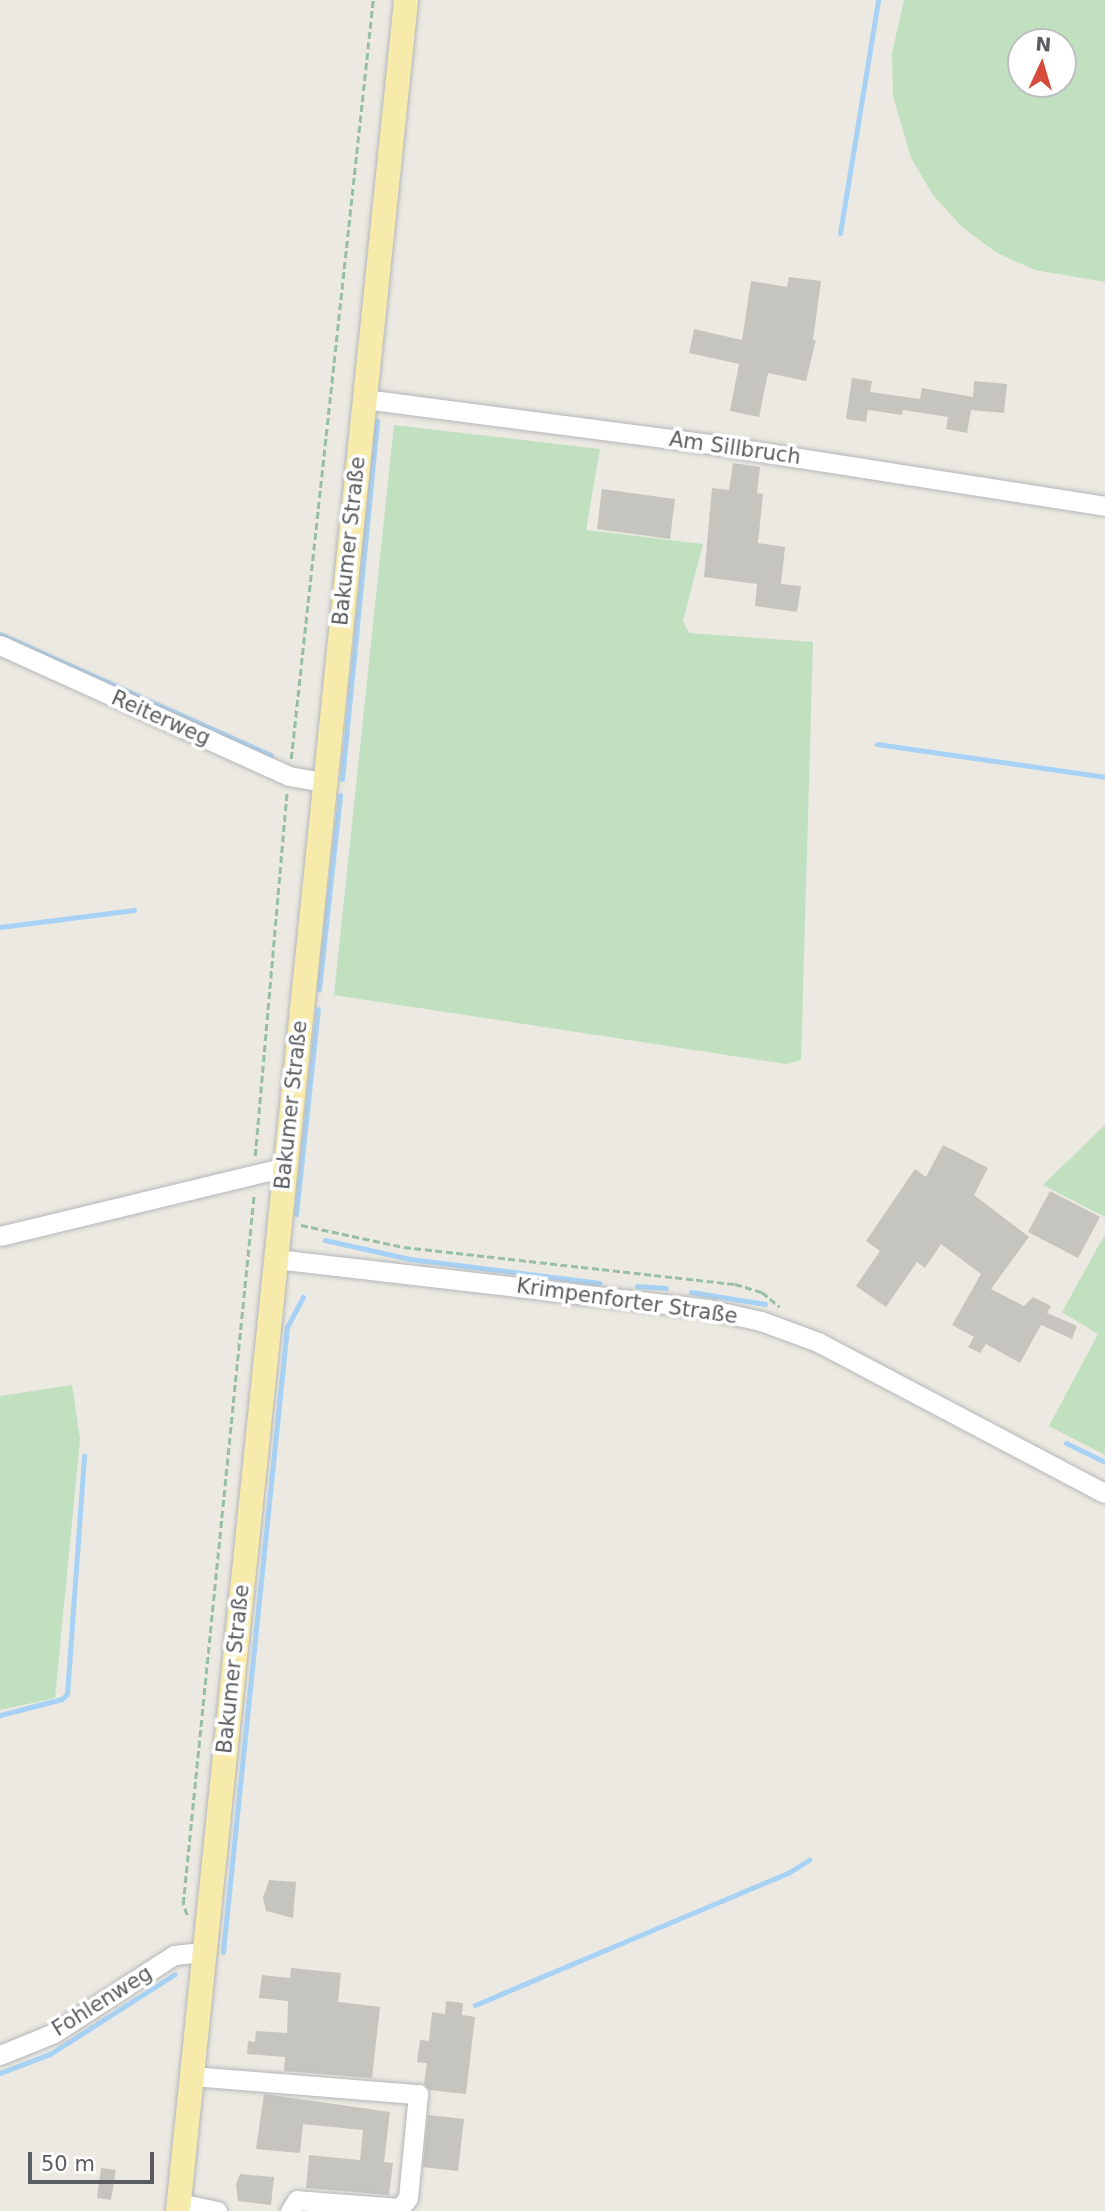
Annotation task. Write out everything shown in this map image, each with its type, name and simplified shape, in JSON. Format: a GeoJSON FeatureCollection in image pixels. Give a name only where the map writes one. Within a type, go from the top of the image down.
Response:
{"type":"FeatureCollection","features":[{"type":"Feature","properties":{"kind":"main road","name":"Bakumer Straße"},"geometry":{"type":"LineString","coordinates":[[178,2207],[192,2076],[197,1952],[276,1259],[406,0]]}},
{"type":"Feature","properties":{"kind":"street","name":"Am Sillbruch"},"geometry":{"type":"LineString","coordinates":[[364,399],[717,445],[1105,506]]}},
{"type":"Feature","properties":{"kind":"street","name":"Reiterweg"},"geometry":{"type":"LineString","coordinates":[[0,645],[289,776],[324,782]]}},
{"type":"Feature","properties":{"kind":"street"},"geometry":{"type":"LineString","coordinates":[[0,1236],[285,1167]]}},
{"type":"Feature","properties":{"kind":"street","name":"Krimpenforter Straße"},"geometry":{"type":"LineString","coordinates":[[276,1259],[695,1307],[761,1321],[818,1342],[1105,1493]]}},
{"type":"Feature","properties":{"kind":"street","name":"Fohlenweg"},"geometry":{"type":"LineString","coordinates":[[0,2054],[54,2033],[174,1955],[197,1952]]}},
{"type":"Feature","properties":{"kind":"street"},"geometry":{"type":"LineString","coordinates":[[192,2076],[418,2094],[408,2198],[400,2208],[297,2200],[290,2211]]}},
{"type":"Feature","properties":{"kind":"street"},"geometry":{"type":"LineString","coordinates":[[178,2207],[218,2211]]}},
{"type":"Feature","properties":{"kind":"path"},"geometry":{"type":"LineString","coordinates":[[197,1952],[183,1903],[254,1174],[289,776],[373,0]]}},
{"type":"Feature","properties":{"kind":"path"},"geometry":{"type":"LineString","coordinates":[[279,1221],[404,1247],[735,1284]]}},
{"type":"Feature","properties":{"kind":"green space"},"geometry":{"type":"Polygon","coordinates":[[[904,0],[1105,0],[1105,282],[1035,270],[997,253],[962,227],[933,195],[911,158],[893,96],[892,53],[904,0]]]}},
{"type":"Feature","properties":{"kind":"green space"},"geometry":{"type":"Polygon","coordinates":[[[394,425],[600,449],[586,530],[703,544],[683,621],[689,633],[813,642],[801,1060],[786,1064],[334,995],[394,425]]]}},
{"type":"Feature","properties":{"kind":"green space"},"geometry":{"type":"Polygon","coordinates":[[[1105,1125],[1105,1217],[1043,1185],[1105,1125]]]}},
{"type":"Feature","properties":{"kind":"green space"},"geometry":{"type":"Polygon","coordinates":[[[1105,1234],[1105,1455],[1049,1426],[1098,1334],[1062,1312],[1105,1234]]]}},
{"type":"Feature","properties":{"kind":"green space"},"geometry":{"type":"Polygon","coordinates":[[[72,1385],[80,1439],[55,1698],[0,1710],[0,1396],[72,1385]]]}},
{"type":"Feature","properties":{"kind":"building"},"geometry":{"type":"Polygon","coordinates":[[[789,277],[821,281],[813,340],[816,340],[806,381],[768,373],[759,417],[730,411],[739,364],[689,353],[694,329],[742,340],[751,281],[787,287],[789,277]]]}},
{"type":"Feature","properties":{"kind":"building"},"geometry":{"type":"Polygon","coordinates":[[[852,378],[872,381],[870,392],[920,399],[922,388],[973,397],[974,381],[1007,384],[1004,413],[971,410],[967,433],[946,429],[948,417],[903,410],[902,415],[868,410],[866,422],[846,419],[852,378]]]}},
{"type":"Feature","properties":{"kind":"building"},"geometry":{"type":"Polygon","coordinates":[[[733,463],[760,467],[757,493],[763,494],[758,543],[785,547],[781,584],[801,586],[797,612],[755,606],[757,584],[704,577],[712,488],[729,490],[733,463]]]}},
{"type":"Feature","properties":{"kind":"building"},"geometry":{"type":"Polygon","coordinates":[[[602,489],[675,499],[670,539],[597,529],[602,489]]]}},
{"type":"Feature","properties":{"kind":"building"},"geometry":{"type":"Polygon","coordinates":[[[943,1145],[988,1168],[974,1195],[1029,1237],[991,1289],[1024,1306],[1033,1297],[1051,1306],[1047,1313],[1077,1326],[1072,1339],[1041,1325],[1020,1363],[986,1344],[980,1353],[968,1347],[974,1337],[952,1325],[981,1274],[941,1244],[925,1268],[917,1262],[886,1307],[856,1286],[880,1251],[866,1241],[915,1169],[926,1177],[943,1145]]]}},
{"type":"Feature","properties":{"kind":"building"},"geometry":{"type":"Polygon","coordinates":[[[1050,1191],[1100,1217],[1078,1258],[1028,1232],[1050,1191]]]}},
{"type":"Feature","properties":{"kind":"building"},"geometry":{"type":"Polygon","coordinates":[[[269,1880],[296,1882],[293,1918],[266,1911],[263,1898],[269,1880]]]}},
{"type":"Feature","properties":{"kind":"building"},"geometry":{"type":"Polygon","coordinates":[[[291,1968],[341,1973],[338,2002],[380,2007],[372,2078],[284,2071],[285,2057],[247,2054],[248,2041],[255,2042],[256,2031],[287,2033],[288,2001],[259,1998],[262,1975],[290,1978],[291,1968]]]}},
{"type":"Feature","properties":{"kind":"building"},"geometry":{"type":"Polygon","coordinates":[[[446,2001],[463,2003],[462,2015],[475,2017],[466,2094],[429,2090],[424,2084],[427,2063],[417,2062],[420,2040],[429,2041],[432,2012],[445,2014],[446,2001]]]}},
{"type":"Feature","properties":{"kind":"building"},"geometry":{"type":"Polygon","coordinates":[[[264,2094],[390,2112],[384,2162],[393,2163],[389,2195],[306,2188],[309,2155],[360,2160],[363,2130],[303,2124],[300,2153],[256,2149],[264,2094]]]}},
{"type":"Feature","properties":{"kind":"building"},"geometry":{"type":"Polygon","coordinates":[[[428,2115],[464,2119],[458,2171],[423,2167],[428,2115]]]}},
{"type":"Feature","properties":{"kind":"building"},"geometry":{"type":"Polygon","coordinates":[[[101,2168],[116,2170],[111,2200],[97,2198],[101,2168]]]}},
{"type":"Feature","properties":{"kind":"building"},"geometry":{"type":"Polygon","coordinates":[[[240,2174],[274,2177],[271,2205],[238,2201],[236,2184],[240,2174]]]}},
{"type":"Feature","properties":{"kind":"waterway"},"geometry":{"type":"LineString","coordinates":[[840,233],[878,0]]}},
{"type":"Feature","properties":{"kind":"waterway"},"geometry":{"type":"LineString","coordinates":[[342,779],[377,421]]}},
{"type":"Feature","properties":{"kind":"waterway"},"geometry":{"type":"LineString","coordinates":[[0,634],[271,755]]}},
{"type":"Feature","properties":{"kind":"waterway"},"geometry":{"type":"LineString","coordinates":[[877,744],[1105,777]]}},
{"type":"Feature","properties":{"kind":"waterway"},"geometry":{"type":"LineString","coordinates":[[319,989],[340,795]]}},
{"type":"Feature","properties":{"kind":"waterway"},"geometry":{"type":"LineString","coordinates":[[0,927],[134,910]]}},
{"type":"Feature","properties":{"kind":"waterway"},"geometry":{"type":"LineString","coordinates":[[296,1214],[318,1009]]}},
{"type":"Feature","properties":{"kind":"waterway"},"geometry":{"type":"LineString","coordinates":[[325,1240],[410,1259],[599,1283]]}},
{"type":"Feature","properties":{"kind":"waterway"},"geometry":{"type":"LineString","coordinates":[[637,1286],[666,1288]]}},
{"type":"Feature","properties":{"kind":"waterway"},"geometry":{"type":"LineString","coordinates":[[691,1292],[765,1304]]}},
{"type":"Feature","properties":{"kind":"waterway"},"geometry":{"type":"LineString","coordinates":[[223,1952],[287,1327],[303,1297]]}},
{"type":"Feature","properties":{"kind":"waterway"},"geometry":{"type":"LineString","coordinates":[[1066,1443],[1105,1462]]}},
{"type":"Feature","properties":{"kind":"waterway"},"geometry":{"type":"LineString","coordinates":[[0,1715],[62,1699],[67,1694],[84,1456]]}},
{"type":"Feature","properties":{"kind":"waterway"},"geometry":{"type":"LineString","coordinates":[[475,2005],[788,1873],[809,1860]]}},
{"type":"Feature","properties":{"kind":"waterway"},"geometry":{"type":"LineString","coordinates":[[0,2073],[50,2054],[175,1974]]}}]}
